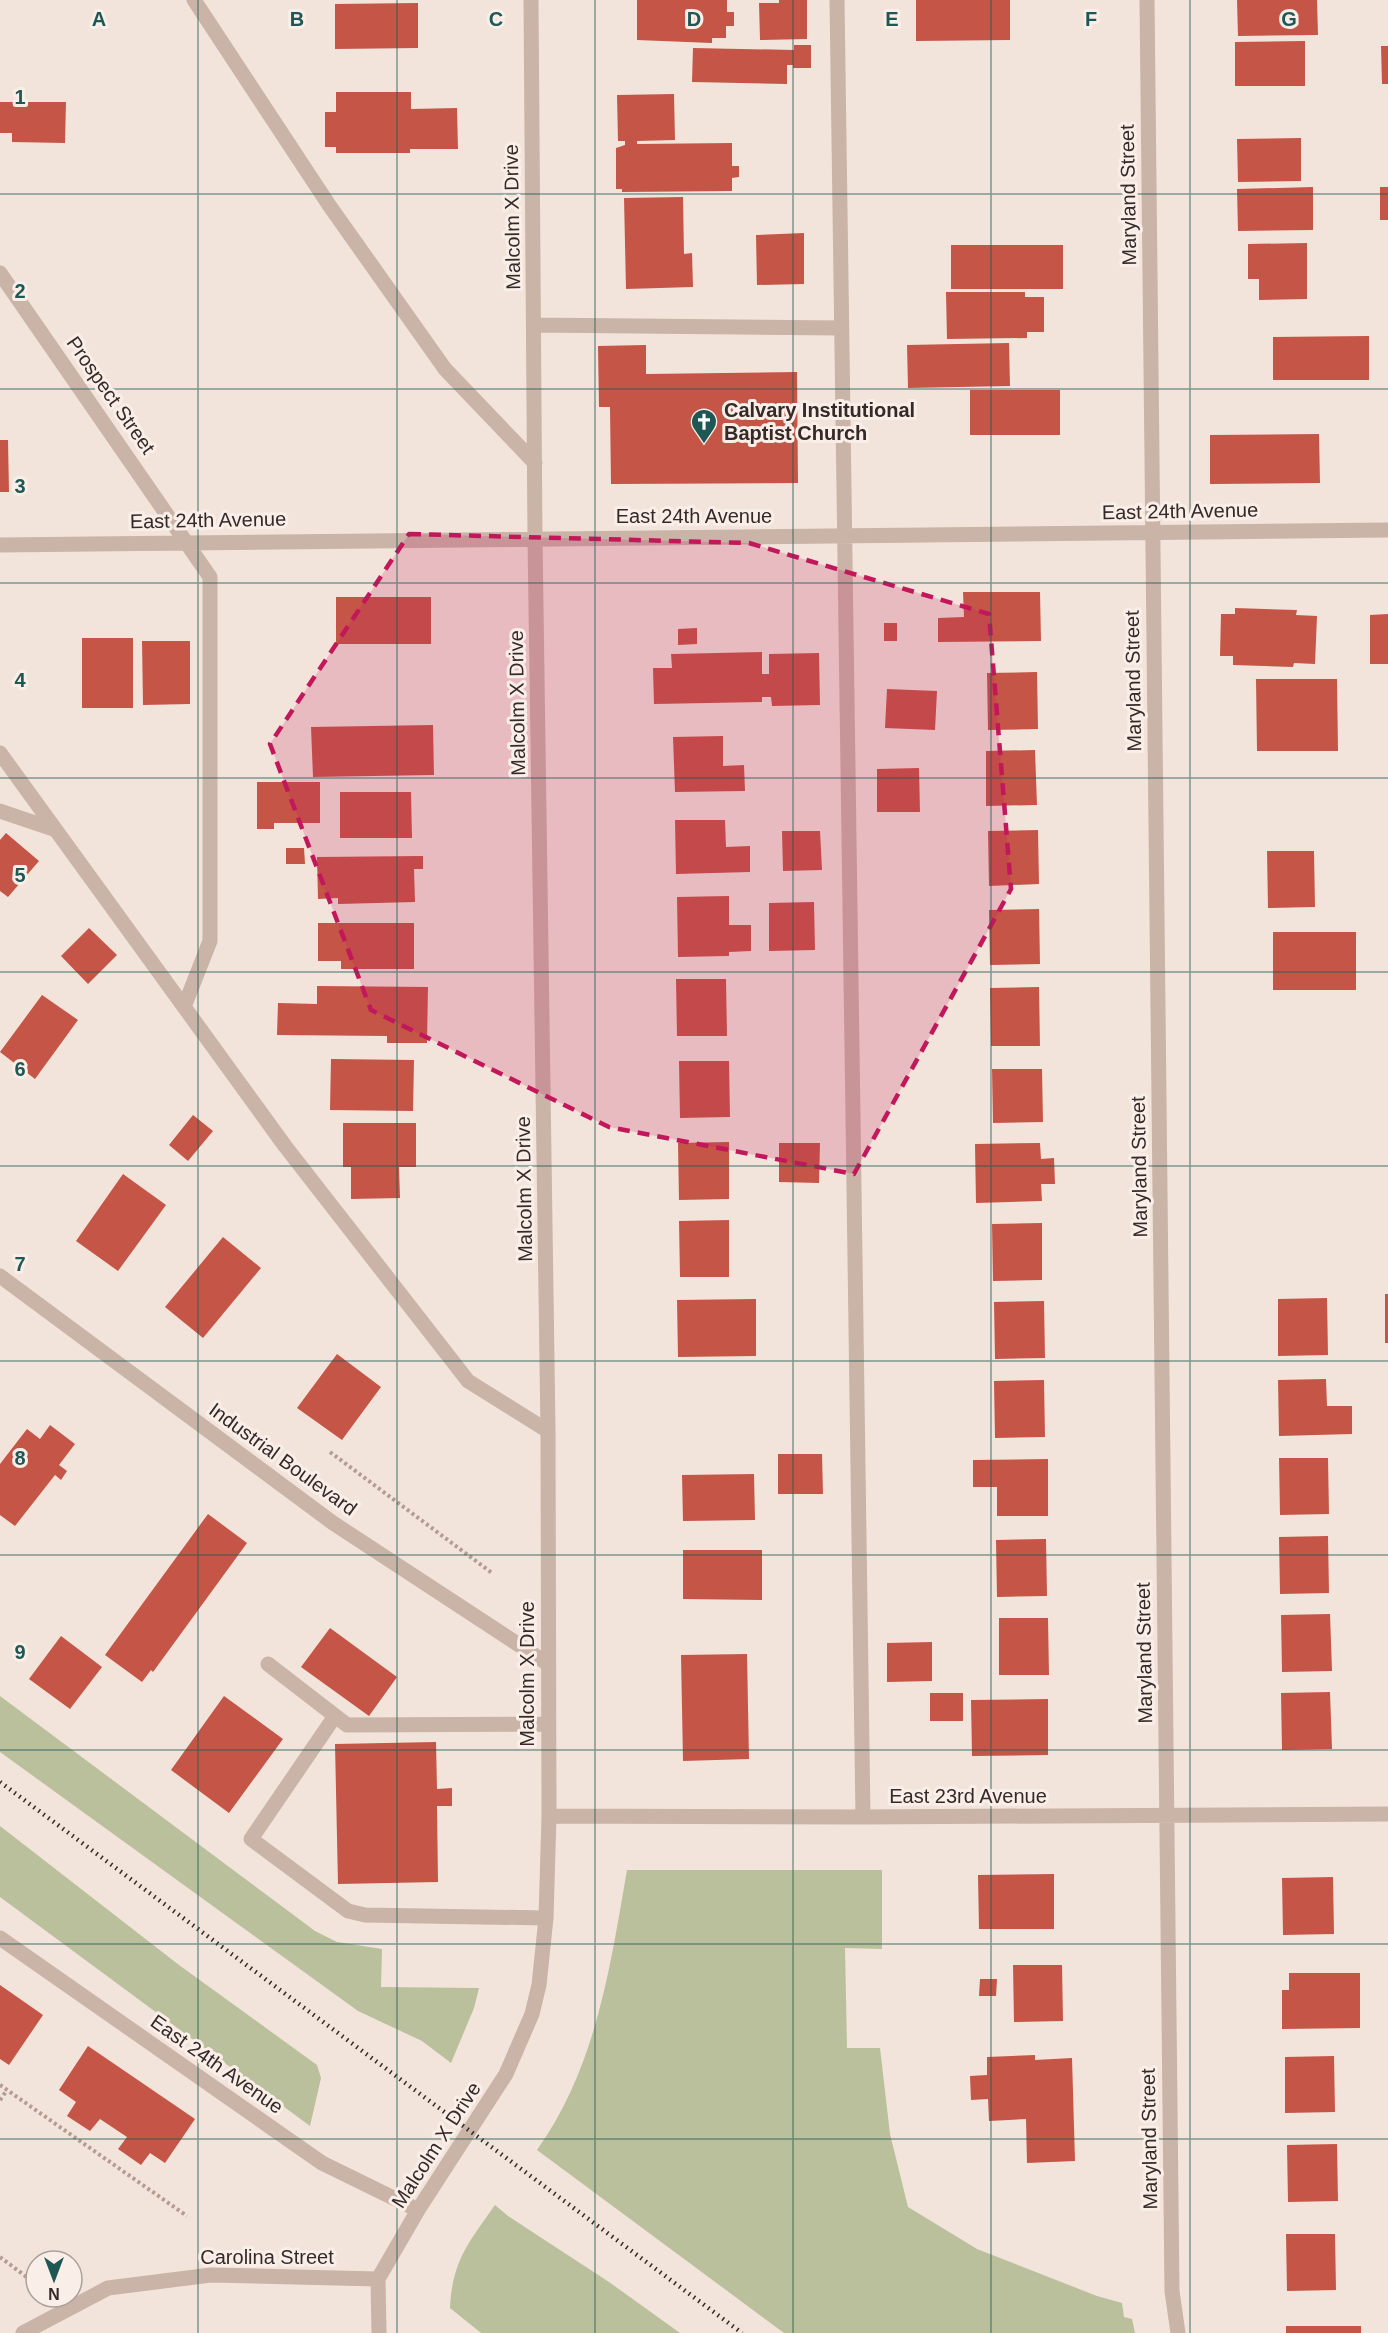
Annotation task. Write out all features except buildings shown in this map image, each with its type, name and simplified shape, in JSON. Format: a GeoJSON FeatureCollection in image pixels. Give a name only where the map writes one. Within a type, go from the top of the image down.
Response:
{"type":"FeatureCollection","features":[{"type":"Feature","properties":{"kind":"street"},"geometry":{"type":"LineString","coordinates":[[194,0],[329,205],[445,369],[535,463]]}},
{"type":"Feature","properties":{"kind":"street","name":"Malcolm X Drive"},"geometry":{"type":"LineString","coordinates":[[378,2279],[418,2210],[506,2074],[522,2041],[539,1985],[546,1918],[549,1816],[548,1431],[535,538],[531,0]]}},
{"type":"Feature","properties":{"kind":"street"},"geometry":{"type":"LineString","coordinates":[[837,0],[862,1817]]}},
{"type":"Feature","properties":{"kind":"street","name":"Maryland Street"},"geometry":{"type":"LineString","coordinates":[[1147,0],[1172,2291],[1178,2333]]}},
{"type":"Feature","properties":{"kind":"street","name":"Prospect Street"},"geometry":{"type":"LineString","coordinates":[[0,273],[210,576],[210,941],[184,1007]]}},
{"type":"Feature","properties":{"kind":"street"},"geometry":{"type":"LineString","coordinates":[[534,325],[840,328]]}},
{"type":"Feature","properties":{"kind":"street","name":"East 24th Avenue"},"geometry":{"type":"LineString","coordinates":[[0,544],[1388,530]]}},
{"type":"Feature","properties":{"kind":"street"},"geometry":{"type":"LineString","coordinates":[[0,753],[285,1146],[468,1381],[548,1431]]}},
{"type":"Feature","properties":{"kind":"street"},"geometry":{"type":"LineString","coordinates":[[0,812],[56,830]]}},
{"type":"Feature","properties":{"kind":"street","name":"Industrial Boulevard"},"geometry":{"type":"LineString","coordinates":[[0,1276],[333,1523],[548,1665]]}},
{"type":"Feature","properties":{"kind":"street"},"geometry":{"type":"LineString","coordinates":[[268,1665],[347,1725],[549,1724]]}},
{"type":"Feature","properties":{"kind":"street"},"geometry":{"type":"LineString","coordinates":[[335,1716],[251,1839],[348,1911],[546,1918]]}},
{"type":"Feature","properties":{"kind":"street","name":"East 23rd Avenue"},"geometry":{"type":"LineString","coordinates":[[549,1816],[1388,1814]]}},
{"type":"Feature","properties":{"kind":"street","name":"East 24th Avenue"},"geometry":{"type":"LineString","coordinates":[[0,1938],[322,2163],[418,2210]]}},
{"type":"Feature","properties":{"kind":"street","name":"Carolina Street"},"geometry":{"type":"LineString","coordinates":[[23,2333],[108,2288],[212,2275],[378,2279]]}},
{"type":"Feature","properties":{"kind":"street"},"geometry":{"type":"LineString","coordinates":[[378,2279],[379,2333]]}},
{"type":"Feature","properties":{"kind":"path"},"geometry":{"type":"LineString","coordinates":[[330,1452],[492,1573]]}},
{"type":"Feature","properties":{"kind":"path"},"geometry":{"type":"LineString","coordinates":[[0,2085],[187,2216]]}},
{"type":"Feature","properties":{"kind":"path"},"geometry":{"type":"LineString","coordinates":[[0,2100],[7,2090]]}},
{"type":"Feature","properties":{"kind":"path"},"geometry":{"type":"LineString","coordinates":[[0,2257],[24,2275]]}},
{"type":"Feature","properties":{"kind":"highlighted area"},"geometry":{"type":"Polygon","coordinates":[[[409,534],[749,543],[989,614],[1011,889],[854,1174],[609,1127],[371,1010],[270,744],[409,534]]]}},
{"type":"Feature","properties":{"kind":"green space"},"geometry":{"type":"Polygon","coordinates":[[[0,1696],[315,1931],[337,1942],[382,1949],[381,1987],[479,1988],[474,2008],[451,2063],[422,2041],[358,2011],[0,1752],[0,1696]]]}},
{"type":"Feature","properties":{"kind":"green space"},"geometry":{"type":"Polygon","coordinates":[[[0,1826],[179,1965],[317,2065],[321,2078],[310,2126],[0,1897],[0,1826]]]}},
{"type":"Feature","properties":{"kind":"green space"},"geometry":{"type":"Polygon","coordinates":[[[627,1870],[882,1870],[882,1949],[845,1948],[847,2048],[880,2048],[890,2134],[908,2207],[977,2249],[1097,2296],[1122,2303],[1124,2317],[1132,2319],[1135,2333],[784,2333],[537,2150],[574,2085],[587,2051],[607,1980],[627,1870]]]}},
{"type":"Feature","properties":{"kind":"green space"},"geometry":{"type":"Polygon","coordinates":[[[495,2205],[680,2333],[481,2333],[450,2308],[451,2292],[458,2265],[464,2253],[495,2205]]]}},
{"type":"Feature","properties":{"kind":"railway"},"geometry":{"type":"LineString","coordinates":[[0,1782],[742,2333]]}},
{"type":"Feature","properties":{"kind":"place","name":"Calvary Institutional Baptist Church"},"geometry":{"type":"Point","coordinates":[704,445]}}]}
